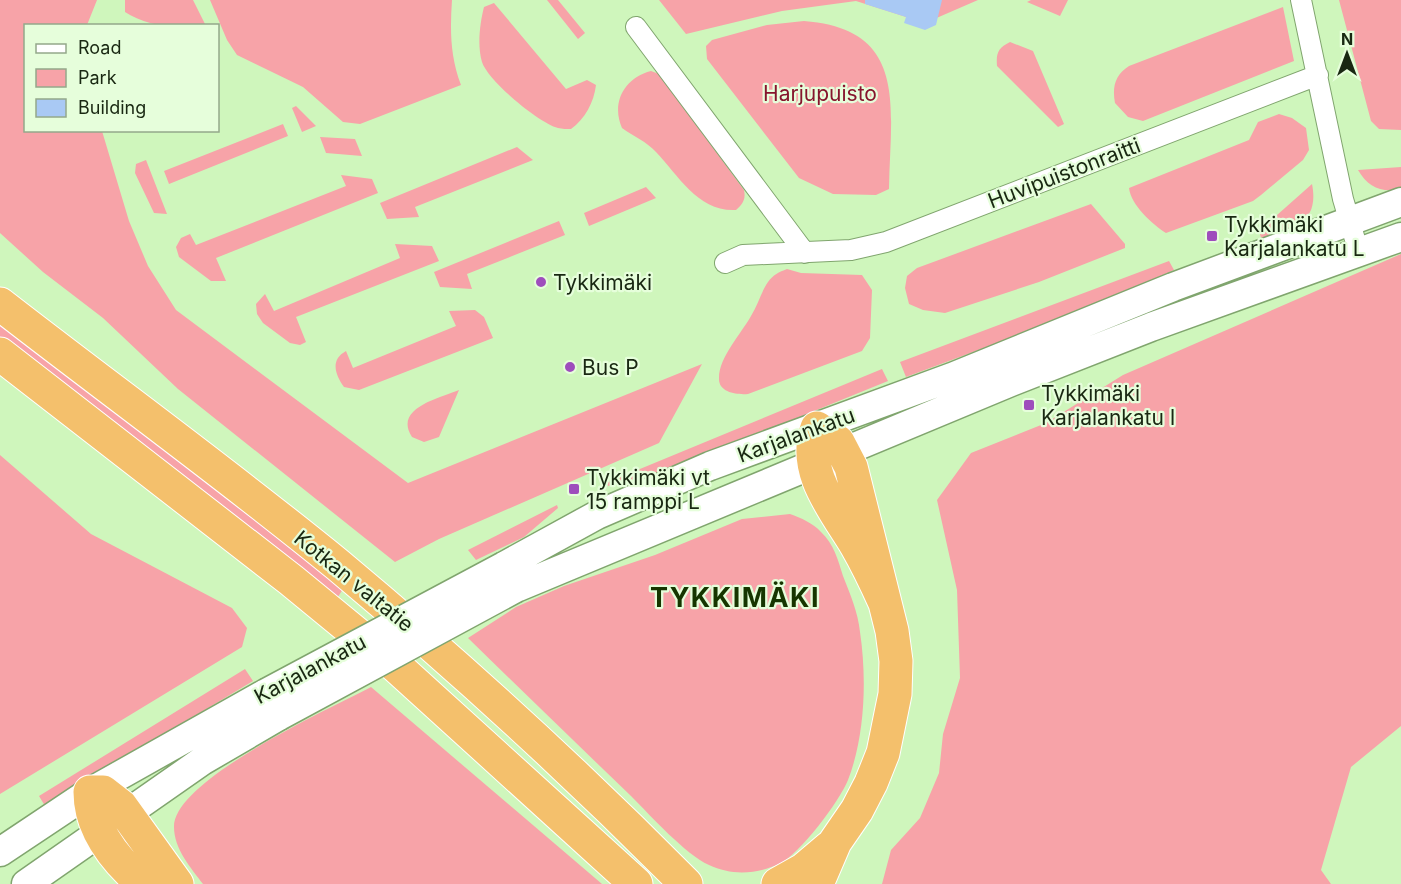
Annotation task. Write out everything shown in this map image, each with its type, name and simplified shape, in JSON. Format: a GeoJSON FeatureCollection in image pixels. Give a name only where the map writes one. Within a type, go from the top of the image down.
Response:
{"type":"FeatureCollection","features":[{"type":"Feature","properties":{"kind":"highway","name":"Kotkan valtatie"},"geometry":{"type":"LineString","coordinates":[[0,304],[336,564],[486,693],[621,818],[686,884]]}},
{"type":"Feature","properties":{"kind":"highway","name":"Kotkan valtatie"},"geometry":{"type":"LineString","coordinates":[[0,354],[291,580],[397,667],[636,884]]}},
{"type":"Feature","properties":{"kind":"highway"},"geometry":{"type":"LineString","coordinates":[[817,884],[835,843],[857,810],[871,783],[890,724],[896,661],[892,631],[862,507],[845,452],[829,434],[817,428],[812,450],[814,466],[827,500],[870,570],[885,603]]}},
{"type":"Feature","properties":{"kind":"highway"},"geometry":{"type":"LineString","coordinates":[[143,884],[119,861],[100,835],[90,806],[90,792],[103,792],[113,798],[128,815],[177,884]]}},
{"type":"Feature","properties":{"kind":"highway"},"geometry":{"type":"LineString","coordinates":[[621,818],[687,871],[708,884]]}},
{"type":"Feature","properties":{"kind":"highway"},"geometry":{"type":"LineString","coordinates":[[778,884],[803,870],[835,843]]}},
{"type":"Feature","properties":{"kind":"highway"},"geometry":{"type":"LineString","coordinates":[[608,858],[628,884]]}},
{"type":"Feature","properties":{"kind":"main road","name":"Karjalankatu"},"geometry":{"type":"LineString","coordinates":[[0,852],[90,792],[272,705],[510,577],[597,515],[710,466],[952,377],[1173,287],[1401,202]]}},
{"type":"Feature","properties":{"kind":"main road","name":"Karjalankatu"},"geometry":{"type":"LineString","coordinates":[[510,577],[814,466],[1151,327],[1401,237]]}},
{"type":"Feature","properties":{"kind":"main road","name":"Karjalankatu"},"geometry":{"type":"LineString","coordinates":[[26,884],[128,815],[202,761],[272,705]]}},
{"type":"Feature","properties":{"kind":"street"},"geometry":{"type":"LineString","coordinates":[[1301,0],[1348,222],[1359,253]]}},
{"type":"Feature","properties":{"kind":"street"},"geometry":{"type":"LineString","coordinates":[[636,27],[805,253]]}},
{"type":"Feature","properties":{"kind":"street","name":"Huvipuistonraitti"},"geometry":{"type":"LineString","coordinates":[[724,263],[743,255],[851,250],[886,242],[1318,75]]}},
{"type":"Feature","properties":{"kind":"green space"},"geometry":{"type":"Polygon","coordinates":[[[0,0],[97,0],[87,24],[24,24],[24,132],[102,132],[129,221],[148,266],[176,310],[408,483],[702,364],[659,443],[439,539],[395,562],[178,389],[103,318],[43,272],[0,233],[0,0]]]}},
{"type":"Feature","properties":{"kind":"green space"},"geometry":{"type":"Polygon","coordinates":[[[125,0],[193,0],[205,24],[153,24],[125,12],[125,0]]]}},
{"type":"Feature","properties":{"kind":"green space"},"geometry":{"type":"Polygon","coordinates":[[[210,0],[452,0],[452,43],[461,85],[360,124],[343,122],[303,87],[237,55],[227,40],[210,0]]]}},
{"type":"Feature","properties":{"kind":"green space"},"geometry":{"type":"Polygon","coordinates":[[[547,0],[558,0],[585,33],[578,39],[547,0]]]}},
{"type":"Feature","properties":{"kind":"green space"},"geometry":{"type":"Polygon","coordinates":[[[659,0],[978,0],[925,23],[856,1],[782,11],[686,34],[659,0]]]}},
{"type":"Feature","properties":{"kind":"green space"},"geometry":{"type":"Polygon","coordinates":[[[1031,0],[1068,0],[1060,16],[1027,2],[1031,0]]]}},
{"type":"Feature","properties":{"kind":"green space"},"geometry":{"type":"Polygon","coordinates":[[[1339,0],[1401,0],[1401,130],[1379,129],[1371,121],[1339,0]]]}},
{"type":"Feature","properties":{"kind":"green space"},"geometry":{"type":"Polygon","coordinates":[[[494,3],[566,89],[587,80],[596,85],[588,110],[571,129],[550,125],[527,110],[486,70],[480,55],[480,27],[484,7],[494,3]]]}},
{"type":"Feature","properties":{"kind":"green space"},"geometry":{"type":"Polygon","coordinates":[[[1283,7],[1294,61],[1143,121],[1128,117],[1115,103],[1116,82],[1120,73],[1129,66],[1283,7]]]}},
{"type":"Feature","properties":{"kind":"green space","name":"Harjupuisto"},"geometry":{"type":"Polygon","coordinates":[[[804,21],[838,27],[862,39],[878,57],[887,78],[891,130],[889,189],[876,195],[833,194],[799,178],[707,59],[706,46],[712,40],[767,25],[804,21]]]}},
{"type":"Feature","properties":{"kind":"green space"},"geometry":{"type":"Polygon","coordinates":[[[1010,42],[1033,51],[1064,124],[1058,127],[997,66],[999,51],[1010,42]]]}},
{"type":"Feature","properties":{"kind":"green space"},"geometry":{"type":"Polygon","coordinates":[[[651,71],[659,74],[744,190],[743,201],[736,210],[723,209],[700,199],[652,148],[622,128],[618,110],[622,93],[634,79],[651,71]]]}},
{"type":"Feature","properties":{"kind":"green space"},"geometry":{"type":"Polygon","coordinates":[[[296,106],[316,126],[302,132],[292,108],[296,106]]]}},
{"type":"Feature","properties":{"kind":"green space"},"geometry":{"type":"Polygon","coordinates":[[[1279,114],[1292,118],[1306,128],[1309,150],[1303,160],[1253,201],[1166,233],[1149,219],[1134,201],[1129,188],[1249,140],[1258,122],[1279,114]]]}},
{"type":"Feature","properties":{"kind":"green space"},"geometry":{"type":"Polygon","coordinates":[[[283,124],[288,136],[169,184],[164,171],[283,124]]]}},
{"type":"Feature","properties":{"kind":"green space"},"geometry":{"type":"Polygon","coordinates":[[[320,137],[355,139],[362,156],[326,153],[320,137]]]}},
{"type":"Feature","properties":{"kind":"green space"},"geometry":{"type":"Polygon","coordinates":[[[517,147],[533,160],[415,207],[419,217],[387,219],[380,203],[517,147]]]}},
{"type":"Feature","properties":{"kind":"green space"},"geometry":{"type":"Polygon","coordinates":[[[146,160],[167,214],[154,213],[135,173],[136,164],[146,160]]]}},
{"type":"Feature","properties":{"kind":"green space"},"geometry":{"type":"Polygon","coordinates":[[[1401,167],[1401,189],[1394,190],[1371,185],[1358,170],[1401,167]]]}},
{"type":"Feature","properties":{"kind":"green space"},"geometry":{"type":"Polygon","coordinates":[[[341,175],[372,179],[378,193],[216,258],[226,281],[211,281],[179,257],[176,247],[181,238],[190,234],[196,245],[346,186],[341,175]]]}},
{"type":"Feature","properties":{"kind":"green space"},"geometry":{"type":"Polygon","coordinates":[[[1312,184],[1312,208],[1301,223],[1262,241],[1259,231],[1312,184]]]}},
{"type":"Feature","properties":{"kind":"green space"},"geometry":{"type":"Polygon","coordinates":[[[646,187],[656,198],[589,226],[584,213],[646,187]]]}},
{"type":"Feature","properties":{"kind":"green space"},"geometry":{"type":"Polygon","coordinates":[[[1091,204],[1125,244],[1125,248],[1039,282],[945,313],[923,310],[909,304],[905,288],[907,276],[917,268],[1091,204]]]}},
{"type":"Feature","properties":{"kind":"green space"},"geometry":{"type":"Polygon","coordinates":[[[559,221],[565,235],[467,274],[472,289],[440,287],[434,272],[559,221]]]}},
{"type":"Feature","properties":{"kind":"green space"},"geometry":{"type":"Polygon","coordinates":[[[395,244],[432,246],[439,261],[296,317],[306,342],[300,345],[290,343],[263,323],[257,314],[256,304],[265,294],[274,311],[400,258],[395,244]]]}},
{"type":"Feature","properties":{"kind":"green space"},"geometry":{"type":"Polygon","coordinates":[[[1401,254],[1401,726],[1351,767],[1321,870],[1331,884],[882,884],[891,850],[920,818],[939,773],[943,734],[960,678],[957,590],[937,500],[971,453],[1046,423],[1123,375],[1401,254]]]}},
{"type":"Feature","properties":{"kind":"green space"},"geometry":{"type":"Polygon","coordinates":[[[1169,261],[1174,270],[1091,308],[906,377],[900,362],[1169,261]]]}},
{"type":"Feature","properties":{"kind":"green space"},"geometry":{"type":"Polygon","coordinates":[[[787,269],[801,273],[862,275],[872,290],[870,338],[862,351],[748,394],[725,390],[719,378],[726,354],[753,312],[768,282],[776,274],[787,269]]]}},
{"type":"Feature","properties":{"kind":"green space"},"geometry":{"type":"Polygon","coordinates":[[[475,310],[484,317],[493,338],[359,390],[344,387],[338,377],[336,363],[346,351],[353,368],[456,326],[449,311],[475,310]]]}},
{"type":"Feature","properties":{"kind":"green space"},"geometry":{"type":"Polygon","coordinates":[[[0,321],[343,589],[336,600],[0,337],[0,321]]]}},
{"type":"Feature","properties":{"kind":"green space"},"geometry":{"type":"Polygon","coordinates":[[[882,369],[888,381],[672,469],[608,486],[606,483],[882,369]]]}},
{"type":"Feature","properties":{"kind":"green space"},"geometry":{"type":"Polygon","coordinates":[[[459,390],[439,437],[424,442],[412,437],[408,427],[409,419],[414,411],[431,401],[459,390]]]}},
{"type":"Feature","properties":{"kind":"green space"},"geometry":{"type":"Polygon","coordinates":[[[0,455],[91,534],[232,608],[247,628],[242,647],[0,794],[0,455]]]}},
{"type":"Feature","properties":{"kind":"green space"},"geometry":{"type":"Polygon","coordinates":[[[557,505],[558,508],[524,537],[476,560],[468,550],[557,505]]]}},
{"type":"Feature","properties":{"kind":"green space"},"geometry":{"type":"Polygon","coordinates":[[[790,514],[814,526],[829,542],[856,610],[862,650],[864,688],[858,745],[854,763],[843,790],[828,814],[797,850],[779,864],[771,867],[753,872],[727,871],[700,860],[679,844],[468,638],[516,607],[564,586],[655,555],[742,519],[790,514]]]}},
{"type":"Feature","properties":{"kind":"green space"},"geometry":{"type":"Polygon","coordinates":[[[245,669],[253,681],[45,806],[39,796],[245,669]]]}},
{"type":"Feature","properties":{"kind":"green space"},"geometry":{"type":"Polygon","coordinates":[[[371,687],[602,884],[203,884],[184,858],[177,843],[174,827],[181,808],[199,788],[257,747],[371,687]]]}},
{"type":"Feature","properties":{"kind":"building"},"geometry":{"type":"Polygon","coordinates":[[[865,0],[942,0],[936,25],[925,30],[904,23],[906,17],[865,4],[865,0]]]}},
{"type":"Feature","properties":{"kind":"place","name":"Tykkimäki Karjalankatu L"},"geometry":{"type":"Point","coordinates":[1212,236]}},
{"type":"Feature","properties":{"kind":"place","name":"Tykkimäki"},"geometry":{"type":"Point","coordinates":[541,282]}},
{"type":"Feature","properties":{"kind":"place","name":"Bus P"},"geometry":{"type":"Point","coordinates":[570,367]}},
{"type":"Feature","properties":{"kind":"place","name":"Tykkimäki Karjalankatu I"},"geometry":{"type":"Point","coordinates":[1029,405]}},
{"type":"Feature","properties":{"kind":"place","name":"Tykkimäki vt 15 ramppi L"},"geometry":{"type":"Point","coordinates":[574,489]}},
{"type":"Feature","properties":{"kind":"district","name":"TYKKIMÄKI"},"geometry":{"type":"Point","coordinates":[735,597]}}]}
